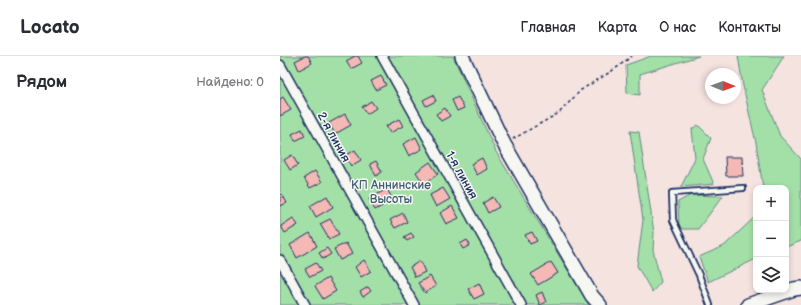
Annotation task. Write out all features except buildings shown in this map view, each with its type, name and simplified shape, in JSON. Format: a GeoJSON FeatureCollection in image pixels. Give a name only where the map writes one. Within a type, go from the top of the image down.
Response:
{"type":"FeatureCollection","features":[{"type":"Feature","properties":{"kind":"main road"},"geometry":{"type":"LineString","coordinates":[[462,56],[504,144],[592,296],[600,305]]}},
{"type":"Feature","properties":{"kind":"main road"},"geometry":{"type":"LineString","coordinates":[[748,305],[801,288]]}},
{"type":"Feature","properties":{"kind":"street","name":"1-я линия"},"geometry":{"type":"LineString","coordinates":[[382,56],[521,305]]}},
{"type":"Feature","properties":{"kind":"street","name":"2-я линия"},"geometry":{"type":"LineString","coordinates":[[280,65],[414,305]]}},
{"type":"Feature","properties":{"kind":"street"},"geometry":{"type":"LineString","coordinates":[[280,260],[305,305]]}},
{"type":"Feature","properties":{"kind":"lane"},"geometry":{"type":"LineString","coordinates":[[710,305],[699,275],[673,220],[672,193],[743,188]]}},
{"type":"Feature","properties":{"kind":"path"},"geometry":{"type":"LineString","coordinates":[[504,144],[559,114],[581,90],[615,69],[632,56]]}},
{"type":"Feature","properties":{"kind":"green space","name":"КП Аннинские Высоты"},"geometry":{"type":"Polygon","coordinates":[[[280,56],[453,56],[496,152],[589,305],[280,305],[280,56]]]}},
{"type":"Feature","properties":{"kind":"green space"},"geometry":{"type":"Polygon","coordinates":[[[651,56],[699,56],[640,74],[640,95],[627,93],[626,65],[651,56]]]}},
{"type":"Feature","properties":{"kind":"green space"},"geometry":{"type":"Polygon","coordinates":[[[738,56],[784,56],[762,90],[780,136],[801,159],[801,241],[789,246],[789,185],[763,185],[756,143],[738,56]]]}},
{"type":"Feature","properties":{"kind":"green space"},"geometry":{"type":"Polygon","coordinates":[[[698,125],[711,138],[703,159],[714,184],[681,187],[695,158],[692,129],[698,125]]]}},
{"type":"Feature","properties":{"kind":"green space"},"geometry":{"type":"Polygon","coordinates":[[[630,131],[639,132],[654,233],[653,250],[661,282],[652,292],[637,266],[643,220],[630,131]]]}},
{"type":"Feature","properties":{"kind":"green space"},"geometry":{"type":"Polygon","coordinates":[[[691,195],[723,196],[698,229],[679,229],[678,202],[691,195]]]}},
{"type":"Feature","properties":{"kind":"green space"},"geometry":{"type":"Polygon","coordinates":[[[753,219],[753,260],[708,282],[699,257],[724,246],[753,219]]]}}]}
